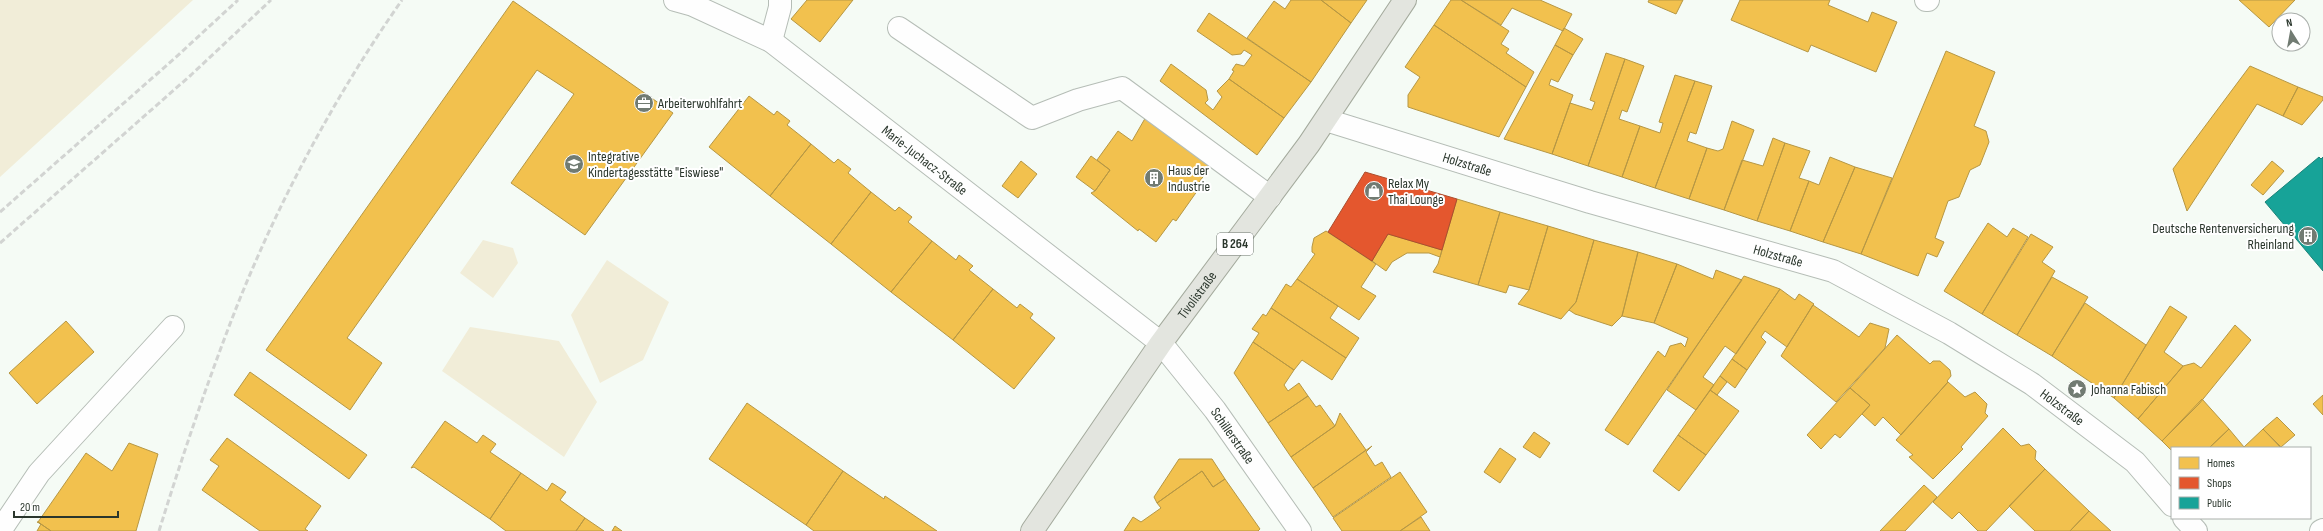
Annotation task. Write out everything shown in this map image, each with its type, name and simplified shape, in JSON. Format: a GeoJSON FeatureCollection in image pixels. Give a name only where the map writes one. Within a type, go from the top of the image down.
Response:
{"type":"FeatureCollection","features":[{"type":"Feature","properties":{"kind":"main road","name":"Tivolistraße"},"geometry":{"type":"LineString","coordinates":[[1032,531],[1161,343],[1326,120],[1405,0]]}},
{"type":"Feature","properties":{"kind":"street","name":"Marie-Juchacz-Straße"},"geometry":{"type":"LineString","coordinates":[[675,0],[693,5],[771,41],[1161,343]]}},
{"type":"Feature","properties":{"kind":"street"},"geometry":{"type":"LineString","coordinates":[[771,41],[780,7],[780,0]]}},
{"type":"Feature","properties":{"kind":"street"},"geometry":{"type":"LineString","coordinates":[[899,28],[1032,118],[1078,100],[1122,88],[1270,197]]}},
{"type":"Feature","properties":{"kind":"street","name":"Holzstraße"},"geometry":{"type":"LineString","coordinates":[[1326,120],[1590,202],[1833,271],[1949,332],[2032,384],[2134,462],[2171,503]]}},
{"type":"Feature","properties":{"kind":"street"},"geometry":{"type":"LineString","coordinates":[[0,531],[39,473],[173,328]]}},
{"type":"Feature","properties":{"kind":"street","name":"Schillerstraße"},"geometry":{"type":"LineString","coordinates":[[1161,343],[1215,410],[1300,531]]}},
{"type":"Feature","properties":{"kind":"street"},"geometry":{"type":"LineString","coordinates":[[2185,519],[2196,531]]}},
{"type":"Feature","properties":{"kind":"shaded area"},"geometry":{"type":"Polygon","coordinates":[[[0,0],[193,0],[0,177],[0,0]]]}},
{"type":"Feature","properties":{"kind":"shaded area"},"geometry":{"type":"Polygon","coordinates":[[[483,240],[513,248],[518,263],[493,298],[460,273],[483,240]]]}},
{"type":"Feature","properties":{"kind":"shaded area"},"geometry":{"type":"Polygon","coordinates":[[[607,260],[669,302],[643,360],[600,383],[571,315],[607,260]]]}},
{"type":"Feature","properties":{"kind":"shaded area"},"geometry":{"type":"Polygon","coordinates":[[[470,327],[559,341],[597,402],[564,457],[442,371],[470,327]]]}},
{"type":"Feature","properties":{"kind":"building: Homes"},"geometry":{"type":"Polygon","coordinates":[[[807,0],[853,0],[820,42],[791,19],[807,0]]]}},
{"type":"Feature","properties":{"kind":"building: Homes"},"geometry":{"type":"Polygon","coordinates":[[[1291,0],[1321,0],[1351,23],[1311,82],[1247,38],[1274,1],[1285,9],[1291,0]]]}},
{"type":"Feature","properties":{"kind":"building: Homes"},"geometry":{"type":"Polygon","coordinates":[[[1321,0],[1367,0],[1351,23],[1321,0]]]}},
{"type":"Feature","properties":{"kind":"building: Homes"},"geometry":{"type":"Polygon","coordinates":[[[1451,0],[1461,0],[1509,31],[1501,44],[1509,49],[1506,53],[1534,72],[1526,87],[1434,25],[1451,0]]]}},
{"type":"Feature","properties":{"kind":"building: Homes"},"geometry":{"type":"Polygon","coordinates":[[[1461,0],[1540,0],[1572,14],[1563,31],[1512,8],[1501,25],[1461,0]]]}},
{"type":"Feature","properties":{"kind":"building: Homes"},"geometry":{"type":"Polygon","coordinates":[[[1649,0],[1683,0],[1676,14],[1648,2],[1649,0]]]}},
{"type":"Feature","properties":{"kind":"building: Homes"},"geometry":{"type":"Polygon","coordinates":[[[1740,0],[1830,0],[1828,5],[1868,22],[1872,12],[1897,22],[1876,72],[1811,45],[1808,52],[1731,20],[1740,0]]]}},
{"type":"Feature","properties":{"kind":"building: Homes"},"geometry":{"type":"Polygon","coordinates":[[[2239,0],[2295,0],[2283,12],[2271,12],[2271,25],[2269,27],[2239,0]]]}},
{"type":"Feature","properties":{"kind":"building: Homes"},"geometry":{"type":"Polygon","coordinates":[[[513,1],[673,113],[585,235],[511,183],[574,94],[537,70],[347,338],[382,363],[350,410],[266,350],[513,1]]]}},
{"type":"Feature","properties":{"kind":"building: Homes"},"geometry":{"type":"Polygon","coordinates":[[[1209,13],[1311,82],[1284,118],[1229,79],[1236,64],[1244,66],[1252,55],[1244,50],[1241,54],[1232,55],[1197,31],[1209,13]]]}},
{"type":"Feature","properties":{"kind":"building: Homes"},"geometry":{"type":"Polygon","coordinates":[[[1434,25],[1526,87],[1499,137],[1408,107],[1408,95],[1420,77],[1405,67],[1434,25]]]}},
{"type":"Feature","properties":{"kind":"building: Homes"},"geometry":{"type":"Polygon","coordinates":[[[1564,28],[1583,39],[1573,55],[1555,45],[1564,28]]]}},
{"type":"Feature","properties":{"kind":"building: Homes"},"geometry":{"type":"Polygon","coordinates":[[[1555,45],[1573,55],[1558,82],[1551,79],[1549,85],[1573,95],[1552,154],[1504,139],[1555,45]]]}},
{"type":"Feature","properties":{"kind":"building: Homes"},"geometry":{"type":"Polygon","coordinates":[[[1946,51],[1995,72],[1974,126],[1986,131],[1989,142],[1980,165],[1970,170],[1959,197],[1948,201],[1935,238],[1944,242],[1937,257],[1927,253],[1918,276],[1861,254],[1946,51]]]}},
{"type":"Feature","properties":{"kind":"building: Homes"},"geometry":{"type":"Polygon","coordinates":[[[1606,53],[1625,59],[1588,166],[1552,154],[1570,103],[1592,110],[1595,102],[1590,100],[1606,53]]]}},
{"type":"Feature","properties":{"kind":"building: Homes"},"geometry":{"type":"Polygon","coordinates":[[[1625,59],[1644,66],[1627,112],[1622,110],[1619,119],[1640,126],[1622,177],[1588,166],[1625,59]]]}},
{"type":"Feature","properties":{"kind":"building: Homes"},"geometry":{"type":"Polygon","coordinates":[[[1171,64],[1206,90],[1208,100],[1205,103],[1213,110],[1222,97],[1217,91],[1229,79],[1284,118],[1257,155],[1160,81],[1171,64]]]}},
{"type":"Feature","properties":{"kind":"building: Homes"},"geometry":{"type":"Polygon","coordinates":[[[2250,66],[2298,87],[2283,116],[2257,104],[2187,211],[2173,169],[2250,66]]]}},
{"type":"Feature","properties":{"kind":"building: Homes"},"geometry":{"type":"Polygon","coordinates":[[[1675,75],[1695,81],[1655,188],[1622,177],[1640,126],[1660,133],[1663,123],[1659,122],[1675,75]]]}},
{"type":"Feature","properties":{"kind":"building: Homes"},"geometry":{"type":"Polygon","coordinates":[[[1695,81],[1712,86],[1696,134],[1690,132],[1687,141],[1707,148],[1689,199],[1655,188],[1695,81]]]}},
{"type":"Feature","properties":{"kind":"building: Homes"},"geometry":{"type":"Polygon","coordinates":[[[2298,87],[2323,97],[2323,100],[2302,125],[2283,116],[2298,87]]]}},
{"type":"Feature","properties":{"kind":"building: Homes"},"geometry":{"type":"Polygon","coordinates":[[[749,96],[774,115],[777,111],[790,121],[787,125],[811,144],[770,196],[709,147],[749,96]]]}},
{"type":"Feature","properties":{"kind":"building: Homes","name":"Haus der Industrie"},"geometry":{"type":"Polygon","coordinates":[[[1147,115],[1213,163],[1197,185],[1200,187],[1176,221],[1173,219],[1156,242],[1139,229],[1138,231],[1091,193],[1095,191],[1110,170],[1097,160],[1118,131],[1132,141],[1147,115]]]}},
{"type":"Feature","properties":{"kind":"building: Homes"},"geometry":{"type":"Polygon","coordinates":[[[1732,121],[1754,130],[1724,210],[1689,199],[1707,148],[1718,151],[1723,149],[1732,121]]]}},
{"type":"Feature","properties":{"kind":"building: Homes"},"geometry":{"type":"Polygon","coordinates":[[[1773,138],[1785,143],[1757,221],[1724,210],[1742,160],[1763,166],[1773,138]]]}},
{"type":"Feature","properties":{"kind":"building: Homes"},"geometry":{"type":"Polygon","coordinates":[[[1785,143],[1810,151],[1799,178],[1809,181],[1790,231],[1757,221],[1785,143]]]}},
{"type":"Feature","properties":{"kind":"building: Homes"},"geometry":{"type":"Polygon","coordinates":[[[811,144],[834,163],[838,159],[851,169],[848,173],[871,192],[831,244],[770,196],[811,144]]]}},
{"type":"Feature","properties":{"kind":"building: Homes"},"geometry":{"type":"Polygon","coordinates":[[[1091,156],[1110,170],[1095,191],[1076,177],[1091,156]]]}},
{"type":"Feature","properties":{"kind":"building: Homes"},"geometry":{"type":"Polygon","coordinates":[[[1830,157],[1855,167],[1823,242],[1790,231],[1809,181],[1819,185],[1830,157]]]}},
{"type":"Feature","properties":{"kind":"building: Homes"},"geometry":{"type":"Polygon","coordinates":[[[1021,161],[1037,174],[1018,198],[1002,186],[1021,161]]]}},
{"type":"Feature","properties":{"kind":"building: Homes"},"geometry":{"type":"Polygon","coordinates":[[[2272,161],[2284,171],[2263,195],[2251,185],[2272,161]]]}},
{"type":"Feature","properties":{"kind":"building: Homes"},"geometry":{"type":"Polygon","coordinates":[[[1855,167],[1892,178],[1861,254],[1823,242],[1855,167]]]}},
{"type":"Feature","properties":{"kind":"building: Homes"},"geometry":{"type":"Polygon","coordinates":[[[871,192],[895,211],[899,207],[912,217],[908,222],[932,241],[891,292],[831,244],[871,192]]]}},
{"type":"Feature","properties":{"kind":"building: Homes"},"geometry":{"type":"Polygon","coordinates":[[[1457,199],[1500,212],[1478,285],[1433,272],[1438,264],[1457,199]]]}},
{"type":"Feature","properties":{"kind":"building: Homes"},"geometry":{"type":"Polygon","coordinates":[[[1500,212],[1548,226],[1529,290],[1509,285],[1506,293],[1478,285],[1500,212]]]}},
{"type":"Feature","properties":{"kind":"building: Homes"},"geometry":{"type":"Polygon","coordinates":[[[1988,223],[2007,237],[2013,228],[2028,237],[1982,314],[1944,291],[1988,223]]]}},
{"type":"Feature","properties":{"kind":"building: Homes"},"geometry":{"type":"Polygon","coordinates":[[[1548,226],[1594,240],[1576,302],[1561,319],[1518,304],[1529,290],[1548,226]]]}},
{"type":"Feature","properties":{"kind":"building: Homes"},"geometry":{"type":"Polygon","coordinates":[[[1326,231],[1376,264],[1361,287],[1376,296],[1359,320],[1297,279],[1315,254],[1312,252],[1314,238],[1326,231]]]}},
{"type":"Feature","properties":{"kind":"building: Homes"},"geometry":{"type":"Polygon","coordinates":[[[1388,234],[1442,250],[1440,257],[1429,253],[1407,253],[1392,262],[1386,271],[1372,261],[1388,234]]]}},
{"type":"Feature","properties":{"kind":"building: Homes"},"geometry":{"type":"Polygon","coordinates":[[[2031,234],[2053,247],[2042,262],[2055,271],[2017,335],[1982,314],[2031,234]]]}},
{"type":"Feature","properties":{"kind":"building: Homes"},"geometry":{"type":"Polygon","coordinates":[[[1594,240],[1638,252],[1622,316],[1612,326],[1575,314],[1569,310],[1576,302],[1594,240]]]}},
{"type":"Feature","properties":{"kind":"building: Homes"},"geometry":{"type":"Polygon","coordinates":[[[932,241],[956,260],[959,255],[973,266],[969,270],[993,289],[953,340],[891,292],[932,241]]]}},
{"type":"Feature","properties":{"kind":"building: Homes"},"geometry":{"type":"Polygon","coordinates":[[[1638,252],[1677,264],[1654,323],[1622,316],[1638,252]]]}},
{"type":"Feature","properties":{"kind":"building: Homes"},"geometry":{"type":"Polygon","coordinates":[[[1677,264],[1713,279],[1716,270],[1742,280],[1628,445],[1605,430],[1658,351],[1665,357],[1670,346],[1681,343],[1685,347],[1688,338],[1654,323],[1677,264]]]}},
{"type":"Feature","properties":{"kind":"building: Homes"},"geometry":{"type":"Polygon","coordinates":[[[1744,276],[1780,289],[1736,354],[1725,346],[1703,377],[1714,385],[1696,410],[1667,390],[1744,276]]]}},
{"type":"Feature","properties":{"kind":"building: Homes"},"geometry":{"type":"Polygon","coordinates":[[[2052,277],[2088,297],[2052,356],[2017,335],[2052,277]]]}},
{"type":"Feature","properties":{"kind":"building: Homes"},"geometry":{"type":"Polygon","coordinates":[[[1297,279],[1338,306],[1330,318],[1359,338],[1346,358],[1271,308],[1286,284],[1291,287],[1297,279]]]}},
{"type":"Feature","properties":{"kind":"building: Homes"},"geometry":{"type":"Polygon","coordinates":[[[993,289],[1017,308],[1020,304],[1033,314],[1030,318],[1055,338],[1014,389],[953,340],[993,289]]]}},
{"type":"Feature","properties":{"kind":"building: Homes"},"geometry":{"type":"Polygon","coordinates":[[[1780,289],[1795,300],[1799,294],[1814,304],[1787,347],[1765,331],[1761,337],[1766,342],[1747,370],[1732,359],[1780,289]]]}},
{"type":"Feature","properties":{"kind":"building: Homes"},"geometry":{"type":"Polygon","coordinates":[[[2085,303],[2146,345],[2114,398],[2052,356],[2085,303]]]}},
{"type":"Feature","properties":{"kind":"building: Homes"},"geometry":{"type":"Polygon","coordinates":[[[1813,305],[1859,337],[1870,323],[1889,329],[1885,348],[1836,402],[1781,356],[1813,305]]]}},
{"type":"Feature","properties":{"kind":"building: Homes"},"geometry":{"type":"Polygon","coordinates":[[[2170,306],[2187,317],[2164,352],[2183,366],[2138,419],[2114,398],[2170,306]]]}},
{"type":"Feature","properties":{"kind":"building: Homes"},"geometry":{"type":"Polygon","coordinates":[[[1271,308],[1346,358],[1332,380],[1302,360],[1294,370],[1253,342],[1259,333],[1252,329],[1263,314],[1266,316],[1271,308]]]}},
{"type":"Feature","properties":{"kind":"building: Homes"},"geometry":{"type":"Polygon","coordinates":[[[66,321],[94,352],[37,404],[9,373],[66,321]]]}},
{"type":"Feature","properties":{"kind":"building: Homes"},"geometry":{"type":"Polygon","coordinates":[[[2235,325],[2251,340],[2199,404],[2162,441],[2138,419],[2183,366],[2194,363],[2201,368],[2235,325]]]}},
{"type":"Feature","properties":{"kind":"building: Homes"},"geometry":{"type":"Polygon","coordinates":[[[1897,335],[1930,364],[1933,361],[1940,361],[1950,370],[1951,376],[1947,381],[1948,382],[1901,435],[1883,417],[1875,426],[1862,414],[1870,405],[1850,388],[1897,335]]]}},
{"type":"Feature","properties":{"kind":"building: Homes"},"geometry":{"type":"Polygon","coordinates":[[[1253,342],[1294,370],[1284,385],[1288,391],[1299,383],[1308,396],[1268,423],[1234,373],[1253,342]]]}},
{"type":"Feature","properties":{"kind":"building: Homes"},"geometry":{"type":"Polygon","coordinates":[[[1732,359],[1747,370],[1735,388],[1720,376],[1732,359]]]}},
{"type":"Feature","properties":{"kind":"building: Homes"},"geometry":{"type":"Polygon","coordinates":[[[250,372],[367,455],[349,479],[234,395],[250,372]]]}},
{"type":"Feature","properties":{"kind":"building: Homes"},"geometry":{"type":"Polygon","coordinates":[[[1720,376],[1727,382],[1717,395],[1710,390],[1720,376]]]}},
{"type":"Feature","properties":{"kind":"building: Homes"},"geometry":{"type":"Polygon","coordinates":[[[1948,382],[1965,397],[1975,392],[1987,404],[1985,413],[1988,416],[1961,447],[1963,449],[1933,479],[1909,457],[1913,455],[1896,440],[1948,382]]]}},
{"type":"Feature","properties":{"kind":"building: Homes"},"geometry":{"type":"Polygon","coordinates":[[[1850,388],[1870,405],[1840,438],[1835,434],[1821,449],[1807,435],[1850,388]]]}},
{"type":"Feature","properties":{"kind":"building: Homes"},"geometry":{"type":"Polygon","coordinates":[[[1710,390],[1739,411],[1706,455],[1678,435],[1710,390]]]}},
{"type":"Feature","properties":{"kind":"building: Homes"},"geometry":{"type":"Polygon","coordinates":[[[2323,395],[2323,415],[2313,404],[2323,395]]]}},
{"type":"Feature","properties":{"kind":"building: Homes"},"geometry":{"type":"Polygon","coordinates":[[[1308,396],[1316,407],[1320,405],[1335,426],[1291,457],[1268,423],[1308,396]]]}},
{"type":"Feature","properties":{"kind":"building: Homes"},"geometry":{"type":"Polygon","coordinates":[[[2202,399],[2229,429],[2210,447],[2171,447],[2171,450],[2162,441],[2202,399]]]}},
{"type":"Feature","properties":{"kind":"building: Homes"},"geometry":{"type":"Polygon","coordinates":[[[747,403],[843,471],[806,525],[709,459],[747,403]]]}},
{"type":"Feature","properties":{"kind":"building: Homes"},"geometry":{"type":"Polygon","coordinates":[[[1340,413],[1366,450],[1313,488],[1291,457],[1335,426],[1340,413]]]}},
{"type":"Feature","properties":{"kind":"building: Homes"},"geometry":{"type":"Polygon","coordinates":[[[2277,417],[2295,435],[2281,447],[2263,429],[2277,417]]]}},
{"type":"Feature","properties":{"kind":"building: Homes"},"geometry":{"type":"Polygon","coordinates":[[[445,421],[477,443],[483,435],[496,444],[490,452],[521,473],[490,519],[414,467],[411,468],[445,421]]]}},
{"type":"Feature","properties":{"kind":"building: Homes"},"geometry":{"type":"Polygon","coordinates":[[[2003,428],[2021,446],[2029,444],[2036,451],[2035,459],[2045,469],[1986,531],[1978,531],[1959,512],[1952,519],[1933,502],[2003,428]]]}},
{"type":"Feature","properties":{"kind":"building: Homes"},"geometry":{"type":"Polygon","coordinates":[[[2229,429],[2244,447],[2210,447],[2229,429]]]}},
{"type":"Feature","properties":{"kind":"building: Homes"},"geometry":{"type":"Polygon","coordinates":[[[2263,429],[2280,447],[2244,447],[2263,429]]]}},
{"type":"Feature","properties":{"kind":"building: Homes"},"geometry":{"type":"Polygon","coordinates":[[[1534,432],[1550,443],[1540,458],[1523,447],[1534,432]]]}},
{"type":"Feature","properties":{"kind":"building: Homes"},"geometry":{"type":"Polygon","coordinates":[[[1678,435],[1706,455],[1679,491],[1653,471],[1678,435]]]}},
{"type":"Feature","properties":{"kind":"building: Homes"},"geometry":{"type":"Polygon","coordinates":[[[227,438],[321,506],[305,529],[308,531],[260,531],[202,490],[219,466],[210,460],[227,438]]]}},
{"type":"Feature","properties":{"kind":"building: Homes"},"geometry":{"type":"Polygon","coordinates":[[[129,443],[158,454],[136,531],[51,531],[38,522],[86,453],[112,471],[129,443]]]}},
{"type":"Feature","properties":{"kind":"building: Homes"},"geometry":{"type":"Polygon","coordinates":[[[1372,446],[1366,452],[1375,466],[1382,462],[1391,477],[1333,517],[1313,488],[1372,446]]]}},
{"type":"Feature","properties":{"kind":"building: Homes"},"geometry":{"type":"Polygon","coordinates":[[[1500,448],[1516,459],[1500,483],[1484,472],[1500,448]]]}},
{"type":"Feature","properties":{"kind":"building: Homes"},"geometry":{"type":"Polygon","coordinates":[[[1179,459],[1212,459],[1225,479],[1213,487],[1202,471],[1157,503],[1154,497],[1179,459]]]}},
{"type":"Feature","properties":{"kind":"building: Homes"},"geometry":{"type":"Polygon","coordinates":[[[2045,469],[2089,511],[2070,531],[2035,531],[2009,506],[2045,469]]]}},
{"type":"Feature","properties":{"kind":"building: Homes"},"geometry":{"type":"Polygon","coordinates":[[[843,471],[884,499],[885,496],[937,531],[814,531],[806,525],[843,471]]]}},
{"type":"Feature","properties":{"kind":"building: Homes"},"geometry":{"type":"Polygon","coordinates":[[[1202,471],[1213,487],[1225,479],[1260,529],[1258,531],[1124,531],[1133,517],[1141,522],[1161,508],[1157,503],[1202,471]]]}},
{"type":"Feature","properties":{"kind":"building: Homes"},"geometry":{"type":"Polygon","coordinates":[[[1400,472],[1427,512],[1400,531],[1342,531],[1333,518],[1400,472]]]}},
{"type":"Feature","properties":{"kind":"building: Homes"},"geometry":{"type":"Polygon","coordinates":[[[521,473],[547,491],[552,483],[566,492],[560,500],[585,518],[576,531],[506,531],[490,519],[521,473]]]}},
{"type":"Feature","properties":{"kind":"building: Homes"},"geometry":{"type":"Polygon","coordinates":[[[1924,485],[1937,497],[1905,531],[1880,531],[1924,485]]]}},
{"type":"Feature","properties":{"kind":"building: Homes"},"geometry":{"type":"Polygon","coordinates":[[[2089,511],[2111,531],[2070,531],[2089,511]]]}},
{"type":"Feature","properties":{"kind":"building: Homes"},"geometry":{"type":"Polygon","coordinates":[[[1421,517],[1430,531],[1400,531],[1421,517]]]}},
{"type":"Feature","properties":{"kind":"building: Homes"},"geometry":{"type":"Polygon","coordinates":[[[585,518],[604,531],[576,531],[585,518]]]}},
{"type":"Feature","properties":{"kind":"building: Homes"},"geometry":{"type":"Polygon","coordinates":[[[41,524],[51,531],[37,531],[41,524]]]}},
{"type":"Feature","properties":{"kind":"building: Homes"},"geometry":{"type":"Polygon","coordinates":[[[615,526],[622,531],[612,531],[615,526]]]}},
{"type":"Feature","properties":{"kind":"building: Shops"},"geometry":{"type":"Polygon","coordinates":[[[1365,172],[1457,199],[1442,250],[1388,234],[1372,261],[1328,232],[1365,172]]]}},
{"type":"Feature","properties":{"kind":"building: Public","name":"Deutsche Rentenversicherung Rheinland"},"geometry":{"type":"Polygon","coordinates":[[[2319,157],[2321,159],[2323,157],[2323,271],[2265,202],[2319,157]]]}},
{"type":"Feature","properties":{"kind":"railway"},"geometry":{"type":"LineString","coordinates":[[0,212],[175,58],[238,0]]}},
{"type":"Feature","properties":{"kind":"railway"},"geometry":{"type":"LineString","coordinates":[[0,243],[191,75],[271,0]]}},
{"type":"Feature","properties":{"kind":"railway"},"geometry":{"type":"LineString","coordinates":[[159,531],[215,365],[235,311],[270,230],[289,190],[331,111],[402,0]]}},
{"type":"Feature","properties":{"kind":"place","name":"Arbeiterwohlfahrt"},"geometry":{"type":"Point","coordinates":[644,103]}},
{"type":"Feature","properties":{"kind":"place","name":"Integrative Kindertagesstätte \"Eiswiese\""},"geometry":{"type":"Point","coordinates":[574,164]}},
{"type":"Feature","properties":{"kind":"place","name":"Haus der Industrie"},"geometry":{"type":"Point","coordinates":[1154,178]}},
{"type":"Feature","properties":{"kind":"place","name":"Relax My Thai Lounge"},"geometry":{"type":"Point","coordinates":[1374,191]}},
{"type":"Feature","properties":{"kind":"place","name":"Deutsche Rentenversicherung Rheinland"},"geometry":{"type":"Point","coordinates":[2308,236]}},
{"type":"Feature","properties":{"kind":"place","name":"Johanna Fabisch"},"geometry":{"type":"Point","coordinates":[2077,389]}}]}
